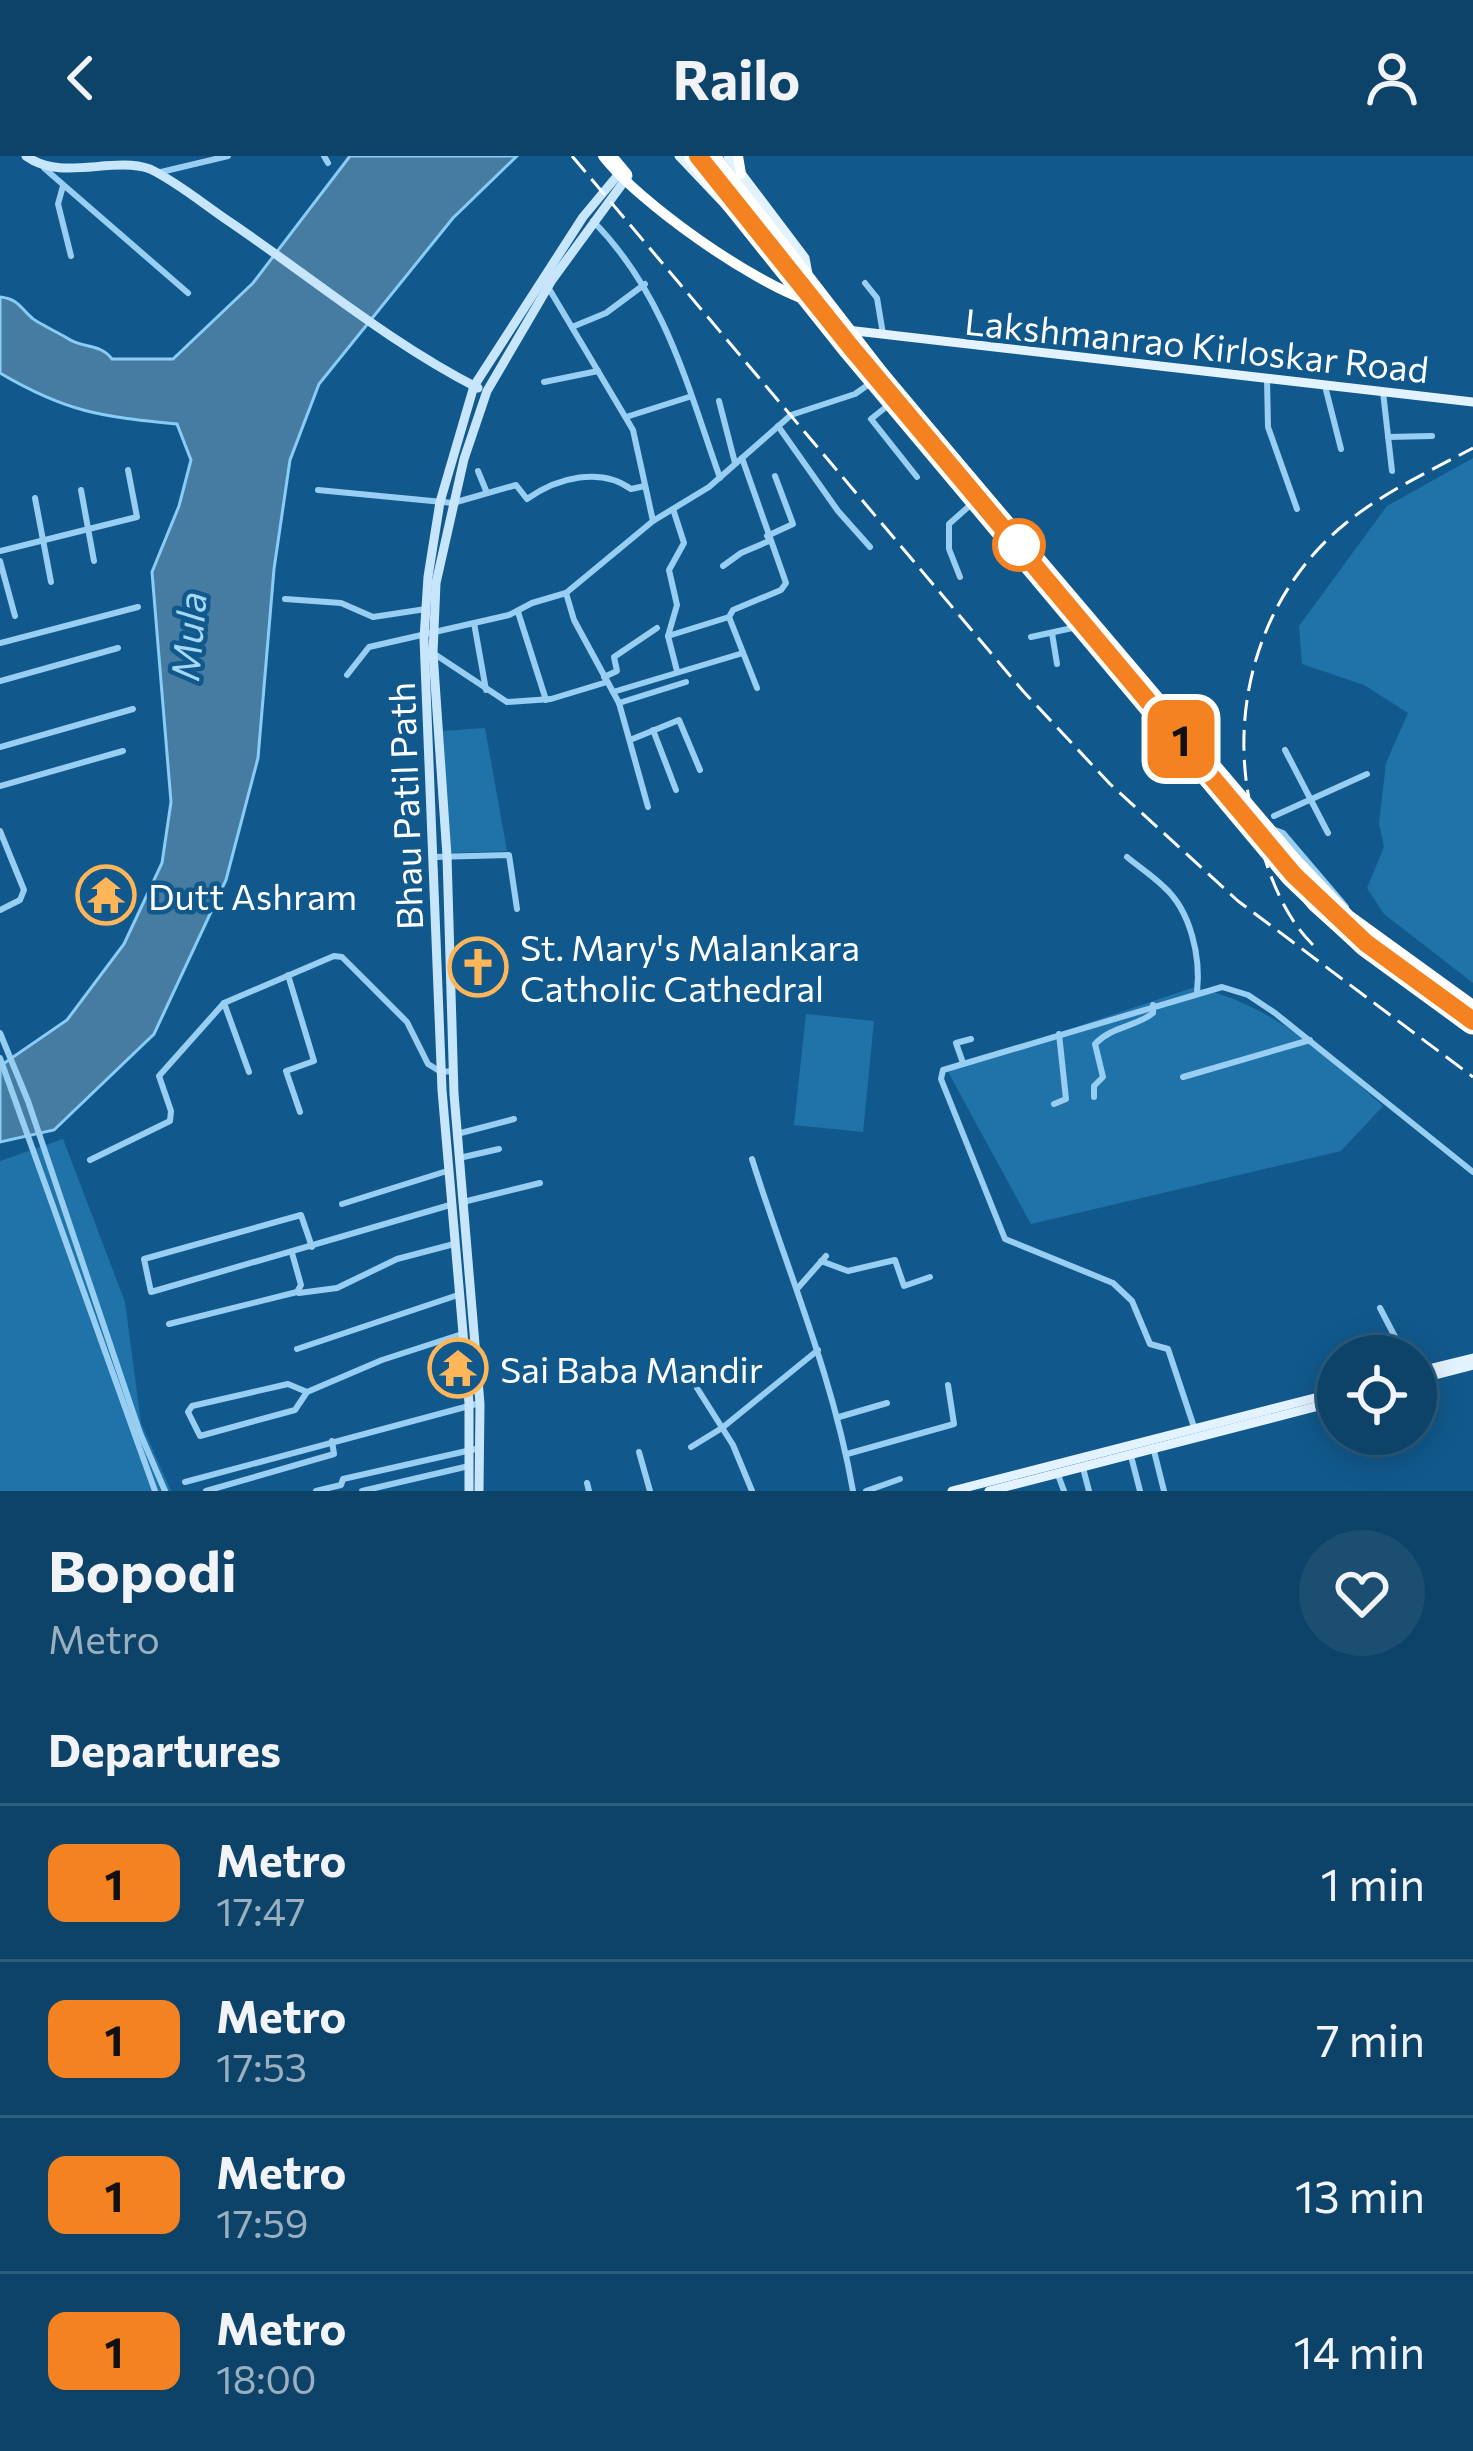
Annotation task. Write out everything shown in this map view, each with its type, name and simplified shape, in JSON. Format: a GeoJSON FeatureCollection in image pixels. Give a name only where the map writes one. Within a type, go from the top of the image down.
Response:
{"type":"FeatureCollection","features":[{"type":"Feature","properties":{"kind":"highway"},"geometry":{"type":"LineString","coordinates":[[603,156],[625,178],[772,288],[811,302]]}},
{"type":"Feature","properties":{"kind":"highway"},"geometry":{"type":"LineString","coordinates":[[612,156],[625,178]]}},
{"type":"Feature","properties":{"kind":"highway"},"geometry":{"type":"LineString","coordinates":[[692,156],[778,266],[844,332],[1029,540],[1100,630],[1349,915],[1473,1005]]}},
{"type":"Feature","properties":{"kind":"highway"},"geometry":{"type":"LineString","coordinates":[[716,156],[826,301],[844,332]]}},
{"type":"Feature","properties":{"kind":"highway"},"geometry":{"type":"LineString","coordinates":[[738,156],[741,174]]}},
{"type":"Feature","properties":{"kind":"highway"},"geometry":{"type":"LineString","coordinates":[[755,276],[773,274],[778,266]]}},
{"type":"Feature","properties":{"kind":"highway"},"geometry":{"type":"LineString","coordinates":[[880,376],[894,401],[1326,920],[1473,1028]]}},
{"type":"Feature","properties":{"kind":"highway"},"geometry":{"type":"LineString","coordinates":[[1238,814],[1250,805]]}},
{"type":"Feature","properties":{"kind":"main road"},"geometry":{"type":"LineString","coordinates":[[26,156],[41,165],[127,162],[158,173],[391,338],[487,391]]}},
{"type":"Feature","properties":{"kind":"main road"},"geometry":{"type":"LineString","coordinates":[[679,156],[743,221]]}},
{"type":"Feature","properties":{"kind":"main road"},"geometry":{"type":"LineString","coordinates":[[728,156],[805,258],[808,277]]}},
{"type":"Feature","properties":{"kind":"main road","name":"Bhau Patil Path"},"geometry":{"type":"LineString","coordinates":[[474,1486],[475,1403],[457,1203],[448,1170],[434,653],[429,633],[446,503],[487,391],[548,287],[625,178]]}},
{"type":"Feature","properties":{"kind":"main road","name":"Bhau Patil Path"},"geometry":{"type":"LineString","coordinates":[[441,857],[426,609],[474,386],[571,235],[625,178]]}},
{"type":"Feature","properties":{"kind":"main road","name":"Lakshmanrao Kirloskar Road"},"geometry":{"type":"LineString","coordinates":[[844,332],[1473,401]]}},
{"type":"Feature","properties":{"kind":"main road","name":"Bhau Patil Path"},"geometry":{"type":"LineString","coordinates":[[447,1072],[458,1134],[454,1244],[458,1294],[468,1333]]}},
{"type":"Feature","properties":{"kind":"main road"},"geometry":{"type":"LineString","coordinates":[[1437,1370],[1473,1361]]}},
{"type":"Feature","properties":{"kind":"main road"},"geometry":{"type":"LineString","coordinates":[[952,1491],[1317,1401]]}},
{"type":"Feature","properties":{"kind":"main road"},"geometry":{"type":"LineString","coordinates":[[989,1491],[1196,1432]]}},
{"type":"Feature","properties":{"kind":"main road","name":"Bhau Patil Path"},"geometry":{"type":"LineString","coordinates":[[474,1486],[469,1466],[475,1448]]}},
{"type":"Feature","properties":{"kind":"street"},"geometry":{"type":"LineString","coordinates":[[158,173],[203,158],[226,156]]}},
{"type":"Feature","properties":{"kind":"street"},"geometry":{"type":"LineString","coordinates":[[41,165],[188,293]]}},
{"type":"Feature","properties":{"kind":"street"},"geometry":{"type":"LineString","coordinates":[[63,186],[58,204],[71,256]]}},
{"type":"Feature","properties":{"kind":"street"},"geometry":{"type":"LineString","coordinates":[[593,220],[645,284],[672,338],[720,478]]}},
{"type":"Feature","properties":{"kind":"street"},"geometry":{"type":"LineString","coordinates":[[572,327],[606,313],[645,284]]}},
{"type":"Feature","properties":{"kind":"street"},"geometry":{"type":"LineString","coordinates":[[865,284],[877,298],[883,334]]}},
{"type":"Feature","properties":{"kind":"street"},"geometry":{"type":"LineString","coordinates":[[548,287],[626,417],[653,521]]}},
{"type":"Feature","properties":{"kind":"street"},"geometry":{"type":"LineString","coordinates":[[544,382],[598,371]]}},
{"type":"Feature","properties":{"kind":"street"},"geometry":{"type":"LineString","coordinates":[[347,675],[369,647],[474,623],[566,593],[653,521],[720,478],[791,415],[855,394],[880,376]]}},
{"type":"Feature","properties":{"kind":"street"},"geometry":{"type":"LineString","coordinates":[[1267,379],[1268,427],[1297,508]]}},
{"type":"Feature","properties":{"kind":"street"},"geometry":{"type":"LineString","coordinates":[[1325,386],[1341,448]]}},
{"type":"Feature","properties":{"kind":"street"},"geometry":{"type":"LineString","coordinates":[[1383,392],[1392,471]]}},
{"type":"Feature","properties":{"kind":"street"},"geometry":{"type":"LineString","coordinates":[[626,417],[689,397]]}},
{"type":"Feature","properties":{"kind":"street"},"geometry":{"type":"LineString","coordinates":[[668,636],[730,617],[739,606],[784,588],[718,400]]}},
{"type":"Feature","properties":{"kind":"street"},"geometry":{"type":"LineString","coordinates":[[894,401],[872,419],[916,477]]}},
{"type":"Feature","properties":{"kind":"street"},"geometry":{"type":"LineString","coordinates":[[778,426],[838,511],[870,547]]}},
{"type":"Feature","properties":{"kind":"street"},"geometry":{"type":"LineString","coordinates":[[1388,437],[1432,436]]}},
{"type":"Feature","properties":{"kind":"street"},"geometry":{"type":"LineString","coordinates":[[0,551],[137,517],[128,470]]}},
{"type":"Feature","properties":{"kind":"street"},"geometry":{"type":"LineString","coordinates":[[478,471],[487,493]]}},
{"type":"Feature","properties":{"kind":"street"},"geometry":{"type":"LineString","coordinates":[[318,490],[446,503],[516,485],[527,500],[545,487],[579,476],[619,478],[631,489],[645,486]]}},
{"type":"Feature","properties":{"kind":"street"},"geometry":{"type":"LineString","coordinates":[[723,566],[793,524],[775,476]]}},
{"type":"Feature","properties":{"kind":"street"},"geometry":{"type":"LineString","coordinates":[[82,490],[94,561]]}},
{"type":"Feature","properties":{"kind":"street"},"geometry":{"type":"LineString","coordinates":[[35,498],[51,582]]}},
{"type":"Feature","properties":{"kind":"street"},"geometry":{"type":"LineString","coordinates":[[960,577],[950,557],[949,524],[977,500]]}},
{"type":"Feature","properties":{"kind":"street"},"geometry":{"type":"LineString","coordinates":[[673,509],[684,543],[669,570],[677,605],[668,636],[677,671]]}},
{"type":"Feature","properties":{"kind":"street"},"geometry":{"type":"LineString","coordinates":[[0,561],[15,616]]}},
{"type":"Feature","properties":{"kind":"street"},"geometry":{"type":"LineString","coordinates":[[566,593],[574,620],[620,703],[648,807]]}},
{"type":"Feature","properties":{"kind":"street"},"geometry":{"type":"LineString","coordinates":[[285,598],[341,603],[373,617],[426,609]]}},
{"type":"Feature","properties":{"kind":"street"},"geometry":{"type":"LineString","coordinates":[[0,643],[138,607]]}},
{"type":"Feature","properties":{"kind":"street"},"geometry":{"type":"LineString","coordinates":[[518,610],[546,700]]}},
{"type":"Feature","properties":{"kind":"street"},"geometry":{"type":"LineString","coordinates":[[730,617],[757,688]]}},
{"type":"Feature","properties":{"kind":"street"},"geometry":{"type":"LineString","coordinates":[[474,623],[487,691]]}},
{"type":"Feature","properties":{"kind":"street"},"geometry":{"type":"LineString","coordinates":[[1031,637],[1081,626]]}},
{"type":"Feature","properties":{"kind":"street"},"geometry":{"type":"LineString","coordinates":[[434,653],[507,702],[546,700],[605,680],[617,670],[614,657],[657,628]]}},
{"type":"Feature","properties":{"kind":"street"},"geometry":{"type":"LineString","coordinates":[[1052,633],[1057,664]]}},
{"type":"Feature","properties":{"kind":"street"},"geometry":{"type":"LineString","coordinates":[[0,681],[118,648]]}},
{"type":"Feature","properties":{"kind":"street"},"geometry":{"type":"LineString","coordinates":[[613,692],[743,653]]}},
{"type":"Feature","properties":{"kind":"street"},"geometry":{"type":"LineString","coordinates":[[620,703],[686,682]]}},
{"type":"Feature","properties":{"kind":"street"},"geometry":{"type":"LineString","coordinates":[[0,747],[133,709]]}},
{"type":"Feature","properties":{"kind":"street"},"geometry":{"type":"LineString","coordinates":[[629,740],[679,720],[700,770]]}},
{"type":"Feature","properties":{"kind":"street"},"geometry":{"type":"LineString","coordinates":[[653,730],[676,790]]}},
{"type":"Feature","properties":{"kind":"street"},"geometry":{"type":"LineString","coordinates":[[1285,750],[1328,833]]}},
{"type":"Feature","properties":{"kind":"street"},"geometry":{"type":"LineString","coordinates":[[0,786],[123,751]]}},
{"type":"Feature","properties":{"kind":"street"},"geometry":{"type":"LineString","coordinates":[[1272,823],[1367,774]]}},
{"type":"Feature","properties":{"kind":"street"},"geometry":{"type":"LineString","coordinates":[[0,831],[24,890],[20,899],[0,910]]}},
{"type":"Feature","properties":{"kind":"street"},"geometry":{"type":"LineString","coordinates":[[441,857],[509,855],[517,909]]}},
{"type":"Feature","properties":{"kind":"street"},"geometry":{"type":"LineString","coordinates":[[1127,857],[1168,889],[1178,905],[1200,965],[1197,992]]}},
{"type":"Feature","properties":{"kind":"street"},"geometry":{"type":"LineString","coordinates":[[90,1160],[170,1121],[159,1076],[224,1003],[334,956],[341,957],[407,1022],[428,1064],[447,1072]]}},
{"type":"Feature","properties":{"kind":"street"},"geometry":{"type":"LineString","coordinates":[[289,975],[314,1061],[286,1071],[300,1112]]}},
{"type":"Feature","properties":{"kind":"street"},"geometry":{"type":"LineString","coordinates":[[1196,1432],[1168,1349],[1150,1344],[1128,1296],[1101,1276],[1005,1239],[941,1078],[943,1070],[1222,987],[1248,995],[1310,1040],[1473,1172]]}},
{"type":"Feature","properties":{"kind":"street"},"geometry":{"type":"LineString","coordinates":[[224,1003],[249,1072]]}},
{"type":"Feature","properties":{"kind":"street"},"geometry":{"type":"LineString","coordinates":[[1094,1097],[1094,1085],[1103,1077],[1095,1044],[1115,1029],[1147,1018],[1153,1005]]}},
{"type":"Feature","properties":{"kind":"street"},"geometry":{"type":"LineString","coordinates":[[0,1033],[164,1491]]}},
{"type":"Feature","properties":{"kind":"street"},"geometry":{"type":"LineString","coordinates":[[1054,1104],[1066,1099],[1059,1034]]}},
{"type":"Feature","properties":{"kind":"street"},"geometry":{"type":"LineString","coordinates":[[962,1063],[956,1043],[970,1039]]}},
{"type":"Feature","properties":{"kind":"street"},"geometry":{"type":"LineString","coordinates":[[1183,1076],[1310,1040]]}},
{"type":"Feature","properties":{"kind":"street"},"geometry":{"type":"LineString","coordinates":[[0,1058],[155,1491]]}},
{"type":"Feature","properties":{"kind":"street"},"geometry":{"type":"LineString","coordinates":[[458,1134],[514,1119]]}},
{"type":"Feature","properties":{"kind":"street"},"geometry":{"type":"LineString","coordinates":[[459,1159],[499,1149]]}},
{"type":"Feature","properties":{"kind":"street"},"geometry":{"type":"LineString","coordinates":[[752,1159],[839,1418],[854,1491]]}},
{"type":"Feature","properties":{"kind":"street"},"geometry":{"type":"LineString","coordinates":[[342,1204],[448,1170]]}},
{"type":"Feature","properties":{"kind":"street"},"geometry":{"type":"LineString","coordinates":[[311,1247],[301,1215],[144,1258],[151,1292],[540,1183]]}},
{"type":"Feature","properties":{"kind":"street"},"geometry":{"type":"LineString","coordinates":[[169,1324],[338,1288],[397,1258],[454,1244]]}},
{"type":"Feature","properties":{"kind":"street"},"geometry":{"type":"LineString","coordinates":[[292,1252],[301,1285],[294,1294]]}},
{"type":"Feature","properties":{"kind":"street"},"geometry":{"type":"LineString","coordinates":[[797,1288],[823,1258],[848,1271],[895,1260],[904,1286],[930,1277]]}},
{"type":"Feature","properties":{"kind":"street"},"geometry":{"type":"LineString","coordinates":[[297,1349],[458,1294]]}},
{"type":"Feature","properties":{"kind":"street"},"geometry":{"type":"LineString","coordinates":[[1380,1308],[1394,1335]]}},
{"type":"Feature","properties":{"kind":"street"},"geometry":{"type":"LineString","coordinates":[[307,1392],[288,1384],[192,1406],[188,1412],[200,1436],[295,1410],[307,1392],[382,1360],[468,1333]]}},
{"type":"Feature","properties":{"kind":"street"},"geometry":{"type":"LineString","coordinates":[[692,1448],[818,1351]]}},
{"type":"Feature","properties":{"kind":"street"},"geometry":{"type":"LineString","coordinates":[[847,1454],[954,1424],[948,1385]]}},
{"type":"Feature","properties":{"kind":"street"},"geometry":{"type":"LineString","coordinates":[[697,1388],[752,1491]]}},
{"type":"Feature","properties":{"kind":"street"},"geometry":{"type":"LineString","coordinates":[[185,1482],[475,1403]]}},
{"type":"Feature","properties":{"kind":"street"},"geometry":{"type":"LineString","coordinates":[[839,1418],[887,1403]]}},
{"type":"Feature","properties":{"kind":"street"},"geometry":{"type":"LineString","coordinates":[[206,1491],[334,1454],[332,1441]]}},
{"type":"Feature","properties":{"kind":"street"},"geometry":{"type":"LineString","coordinates":[[1153,1447],[1164,1491]]}},
{"type":"Feature","properties":{"kind":"street"},"geometry":{"type":"LineString","coordinates":[[316,1491],[341,1485],[343,1479],[475,1448]]}},
{"type":"Feature","properties":{"kind":"street"},"geometry":{"type":"LineString","coordinates":[[639,1451],[647,1490]]}},
{"type":"Feature","properties":{"kind":"street"},"geometry":{"type":"LineString","coordinates":[[1130,1453],[1140,1491]]}},
{"type":"Feature","properties":{"kind":"street"},"geometry":{"type":"LineString","coordinates":[[1082,1464],[1089,1491]]}},
{"type":"Feature","properties":{"kind":"street"},"geometry":{"type":"LineString","coordinates":[[362,1491],[469,1466]]}},
{"type":"Feature","properties":{"kind":"street"},"geometry":{"type":"LineString","coordinates":[[1057,1472],[1064,1491]]}},
{"type":"Feature","properties":{"kind":"street"},"geometry":{"type":"LineString","coordinates":[[866,1491],[900,1479]]}},
{"type":"Feature","properties":{"kind":"shaded area"},"geometry":{"type":"Polygon","coordinates":[[[1473,458],[1473,983],[1384,914],[1367,888],[1384,847],[1379,823],[1386,763],[1408,713],[1364,685],[1302,664],[1299,626],[1387,506],[1473,458]]]}},
{"type":"Feature","properties":{"kind":"shaded area"},"geometry":{"type":"Polygon","coordinates":[[[485,728],[507,851],[450,853],[443,731],[485,728]]]}},
{"type":"Feature","properties":{"kind":"shaded area"},"geometry":{"type":"Polygon","coordinates":[[[1195,987],[1274,1019],[1383,1106],[1341,1151],[1031,1224],[947,1070],[1195,987]]]}},
{"type":"Feature","properties":{"kind":"shaded area"},"geometry":{"type":"Polygon","coordinates":[[[806,1014],[874,1021],[863,1132],[794,1125],[806,1014]]]}},
{"type":"Feature","properties":{"kind":"shaded area"},"geometry":{"type":"Polygon","coordinates":[[[63,1139],[125,1302],[141,1423],[171,1491],[0,1491],[0,1161],[63,1139]]]}},
{"type":"Feature","properties":{"kind":"water","name":"Mula"},"geometry":{"type":"Polygon","coordinates":[[[350,156],[517,156],[453,218],[319,384],[290,460],[274,569],[258,758],[226,880],[154,1034],[54,1130],[0,1142],[0,1066],[67,1020],[124,944],[162,863],[171,802],[152,572],[179,506],[191,460],[177,424],[85,410],[0,373],[0,297],[15,302],[43,325],[112,359],[173,359],[253,283],[350,156]]]}},
{"type":"Feature","properties":{"kind":"railway"},"geometry":{"type":"LineString","coordinates":[[572,156],[1023,691],[1110,784],[1238,901],[1473,1077]]}},
{"type":"Feature","properties":{"kind":"railway"},"geometry":{"type":"LineString","coordinates":[[698,156],[971,488]]}},
{"type":"Feature","properties":{"kind":"railway"},"geometry":{"type":"LineString","coordinates":[[1313,945],[1281,900],[1252,813],[1244,733],[1257,655],[1272,618],[1316,551],[1376,501],[1473,448]]}},
{"type":"Feature","properties":{"kind":"railway"},"geometry":{"type":"LineString","coordinates":[[1066,601],[1321,903],[1366,943],[1473,1021]]}},
{"type":"Feature","properties":{"kind":"metro line","name":"1"},"geometry":{"type":"LineString","coordinates":[[698,156],[850,346],[1294,875],[1366,943],[1473,1021]]}},
{"type":"Feature","properties":{"kind":"place","name":"Dutt Ashram"},"geometry":{"type":"Point","coordinates":[106,895]}},
{"type":"Feature","properties":{"kind":"place","name":"St. Mary's Malankara Catholic Cathedral"},"geometry":{"type":"Point","coordinates":[478,967]}},
{"type":"Feature","properties":{"kind":"place","name":"Sai Baba Mandir"},"geometry":{"type":"Point","coordinates":[458,1368]}}]}
